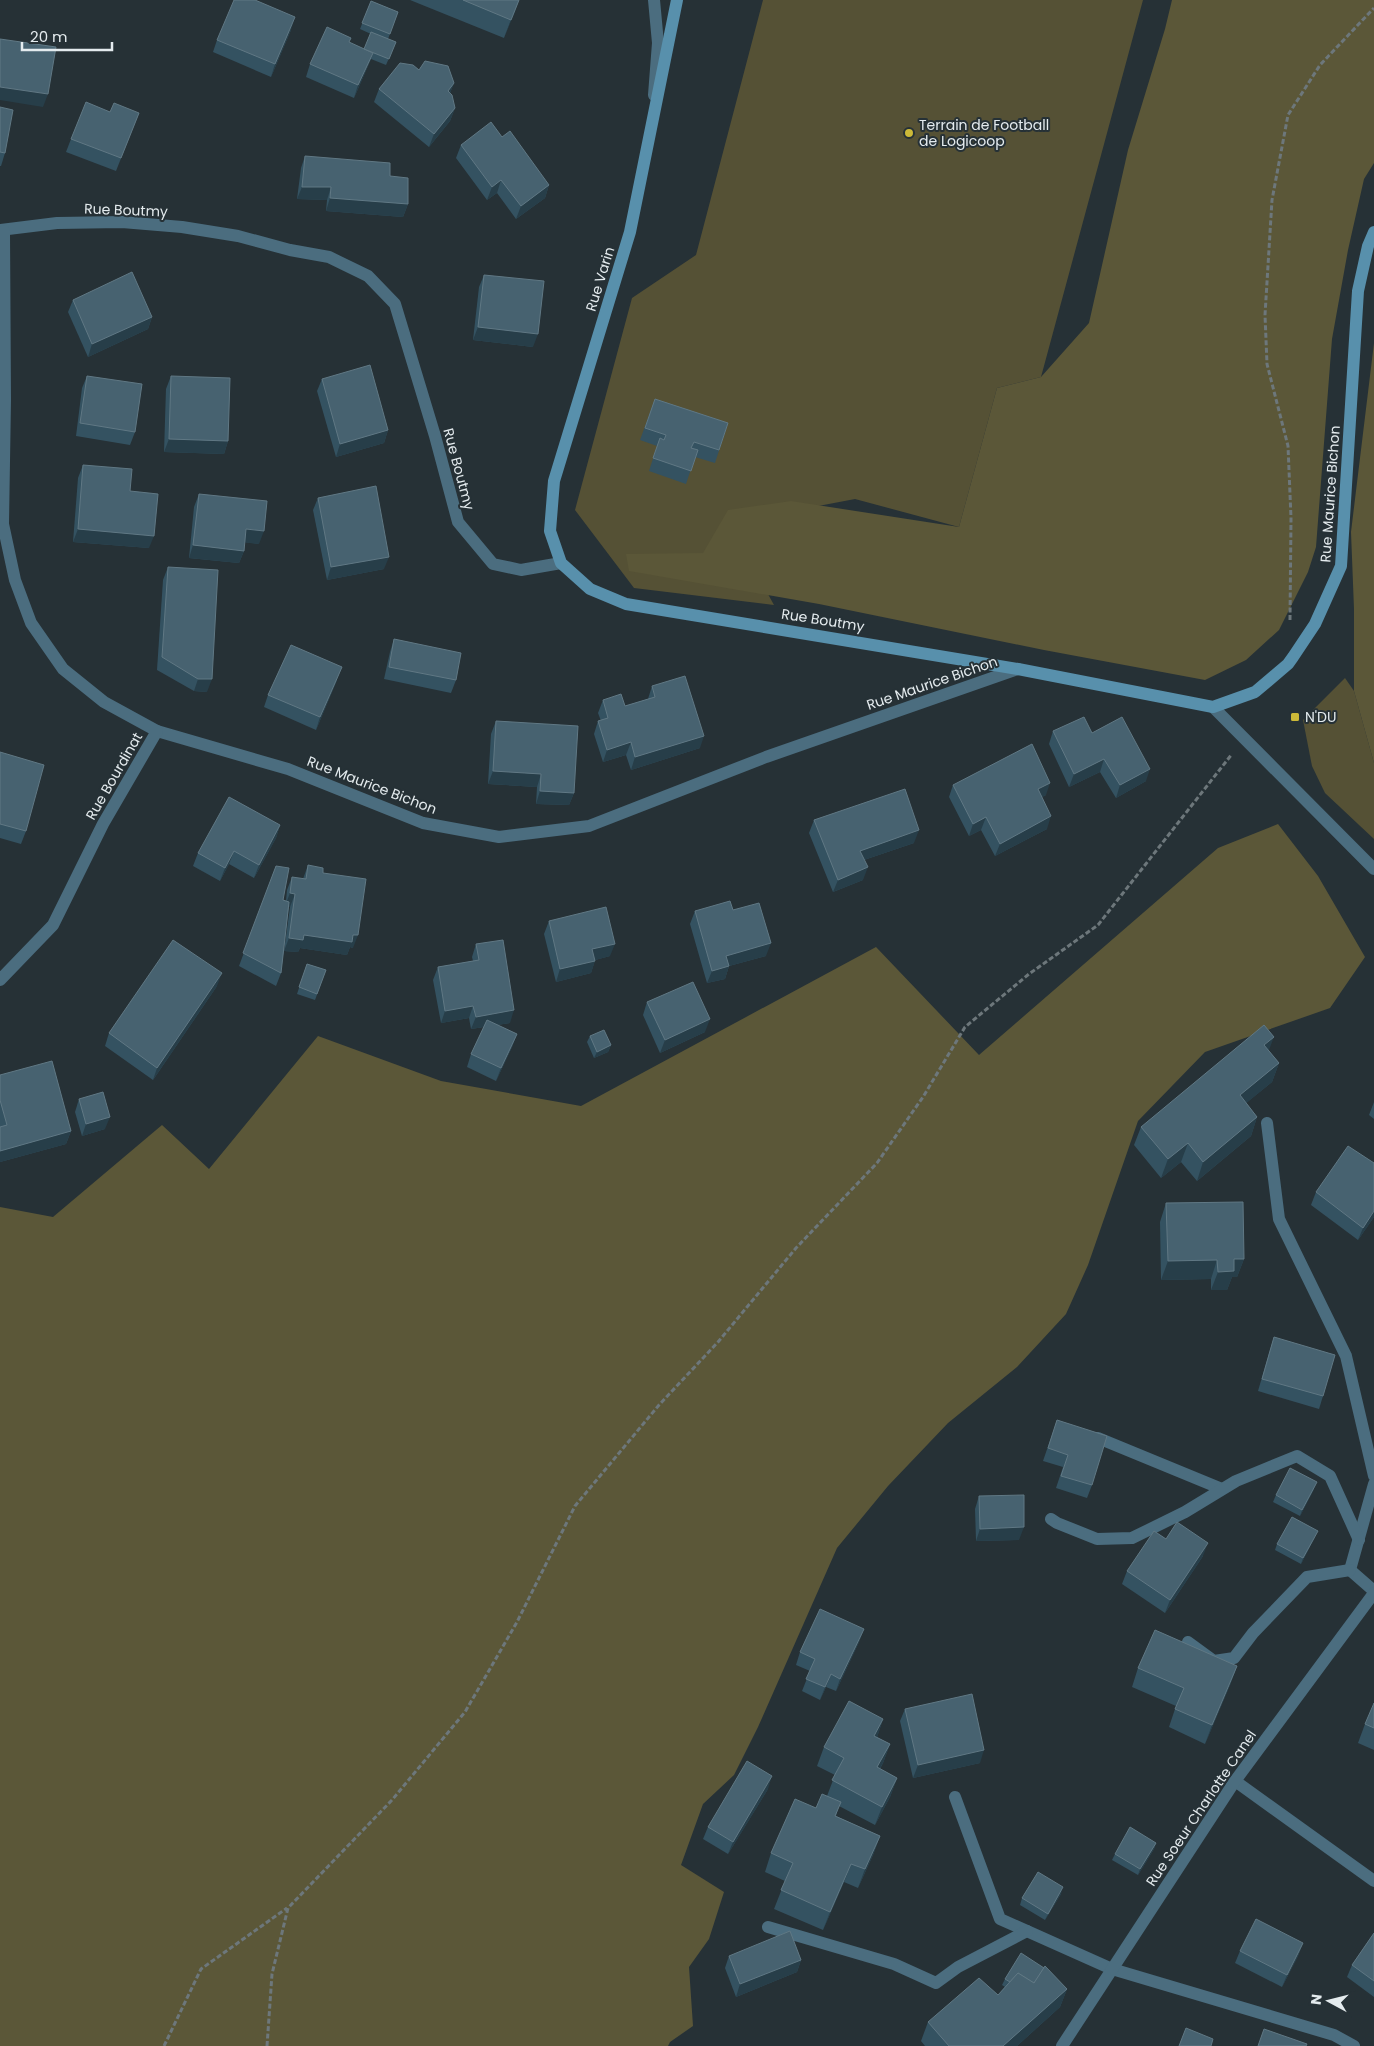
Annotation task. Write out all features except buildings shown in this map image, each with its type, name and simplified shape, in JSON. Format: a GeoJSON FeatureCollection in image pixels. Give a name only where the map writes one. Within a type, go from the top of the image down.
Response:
{"type":"FeatureCollection","features":[{"type":"Feature","properties":{"kind":"street"},"geometry":{"type":"LineString","coordinates":[[651,130],[658,43],[654,0]]}},
{"type":"Feature","properties":{"kind":"street","name":"Rue Varin"},"geometry":{"type":"LineString","coordinates":[[561,563],[550,531],[554,481],[630,232],[677,0]]}},
{"type":"Feature","properties":{"kind":"street","name":"Rue Boutmy"},"geometry":{"type":"LineString","coordinates":[[2,230],[57,223],[122,222],[182,228],[238,236],[290,250],[329,257],[368,276],[396,304],[458,522],[493,564],[521,570],[561,563],[590,589],[626,604],[1018,669]]}},
{"type":"Feature","properties":{"kind":"street","name":"Rue Bourdinat"},"geometry":{"type":"LineString","coordinates":[[0,980],[53,925],[103,824],[157,732],[104,702],[64,669],[31,623],[16,580],[3,524],[6,400],[2,230]]}},
{"type":"Feature","properties":{"kind":"street","name":"Rue Maurice Bichon"},"geometry":{"type":"LineString","coordinates":[[157,732],[288,769],[423,823],[498,837],[589,826],[766,757],[1018,669],[1213,708],[1255,692],[1288,664],[1293,657],[1315,624],[1341,566],[1358,291],[1368,246],[1374,232]]}},
{"type":"Feature","properties":{"kind":"street"},"geometry":{"type":"LineString","coordinates":[[1213,708],[1374,869]]}},
{"type":"Feature","properties":{"kind":"street"},"geometry":{"type":"LineString","coordinates":[[1267,1124],[1280,1219],[1346,1356],[1374,1476]]}},
{"type":"Feature","properties":{"kind":"street"},"geometry":{"type":"LineString","coordinates":[[1098,1438],[1222,1490]]}},
{"type":"Feature","properties":{"kind":"street"},"geometry":{"type":"LineString","coordinates":[[1051,1519],[1056,1523],[1097,1539],[1132,1538],[1185,1512],[1236,1480],[1297,1456],[1330,1476],[1359,1540]]}},
{"type":"Feature","properties":{"kind":"street"},"geometry":{"type":"LineString","coordinates":[[1350,1570],[1374,1484]]}},
{"type":"Feature","properties":{"kind":"street"},"geometry":{"type":"LineString","coordinates":[[1350,1570],[1374,1592]]}},
{"type":"Feature","properties":{"kind":"street"},"geometry":{"type":"LineString","coordinates":[[1188,1642],[1214,1661],[1234,1658],[1253,1632],[1307,1577],[1350,1570]]}},
{"type":"Feature","properties":{"kind":"street","name":"Rue Soeur Charlotte Canel"},"geometry":{"type":"LineString","coordinates":[[1062,2046],[1235,1781],[1374,1592]]}},
{"type":"Feature","properties":{"kind":"street"},"geometry":{"type":"LineString","coordinates":[[1235,1781],[1374,1881]]}},
{"type":"Feature","properties":{"kind":"street"},"geometry":{"type":"LineString","coordinates":[[955,1797],[1000,1918],[1112,1969],[1334,2034],[1354,2046]]}},
{"type":"Feature","properties":{"kind":"street"},"geometry":{"type":"LineString","coordinates":[[768,1927],[894,1964],[936,1983],[958,1968],[1026,1931]]}},
{"type":"Feature","properties":{"kind":"path"},"geometry":{"type":"LineString","coordinates":[[1293,657],[1289,602],[1291,518],[1288,446],[1267,364],[1265,315],[1272,200],[1288,115],[1320,65],[1374,8]]}},
{"type":"Feature","properties":{"kind":"path"},"geometry":{"type":"LineString","coordinates":[[164,2046],[200,1969],[288,1908],[392,1800],[465,1712],[517,1622],[575,1506],[659,1405],[718,1342],[796,1248],[877,1163],[923,1096],[966,1027],[1030,974],[1098,925],[1244,739]]}},
{"type":"Feature","properties":{"kind":"path"},"geometry":{"type":"LineString","coordinates":[[267,2046],[272,1974],[288,1908]]}},
{"type":"Feature","properties":{"kind":"shaded area"},"geometry":{"type":"Polygon","coordinates":[[[763,0],[1143,0],[1041,377],[997,388],[959,527],[855,499],[729,523],[774,605],[634,588],[575,510],[632,298],[696,255],[763,0]]]}},
{"type":"Feature","properties":{"kind":"shaded area"},"geometry":{"type":"Polygon","coordinates":[[[1172,0],[1374,0],[1374,163],[1364,179],[1348,250],[1332,339],[1316,547],[1308,572],[1279,630],[1246,660],[1205,680],[1044,650],[819,604],[629,571],[626,554],[703,553],[728,510],[791,501],[959,527],[997,388],[1041,377],[1089,323],[1128,150],[1172,0]]]}},
{"type":"Feature","properties":{"kind":"shaded area"},"geometry":{"type":"Polygon","coordinates":[[[1374,343],[1374,763],[1354,691],[1354,609],[1351,532],[1374,343]]]}},
{"type":"Feature","properties":{"kind":"shaded area"},"geometry":{"type":"Polygon","coordinates":[[[1345,678],[1354,691],[1374,763],[1374,839],[1325,793],[1312,766],[1303,720],[1345,678]]]}},
{"type":"Feature","properties":{"kind":"shaded area"},"geometry":{"type":"Polygon","coordinates":[[[1278,824],[1318,876],[1365,957],[1330,1008],[1205,1052],[1138,1121],[1088,1265],[1066,1314],[1017,1367],[948,1423],[888,1486],[837,1548],[758,1727],[734,1775],[703,1804],[681,1865],[724,1892],[709,1939],[689,1967],[693,2026],[670,2042],[668,2046],[0,2046],[0,1207],[53,1217],[162,1125],[209,1169],[318,1036],[441,1081],[581,1106],[876,947],[979,1055],[1218,848],[1278,824]]]}},
{"type":"Feature","properties":{"kind":"place","name":"Terrain de Football de Logicoop"},"geometry":{"type":"Point","coordinates":[909,133]}},
{"type":"Feature","properties":{"kind":"place","name":"N'DU"},"geometry":{"type":"Point","coordinates":[1295,717]}}]}
